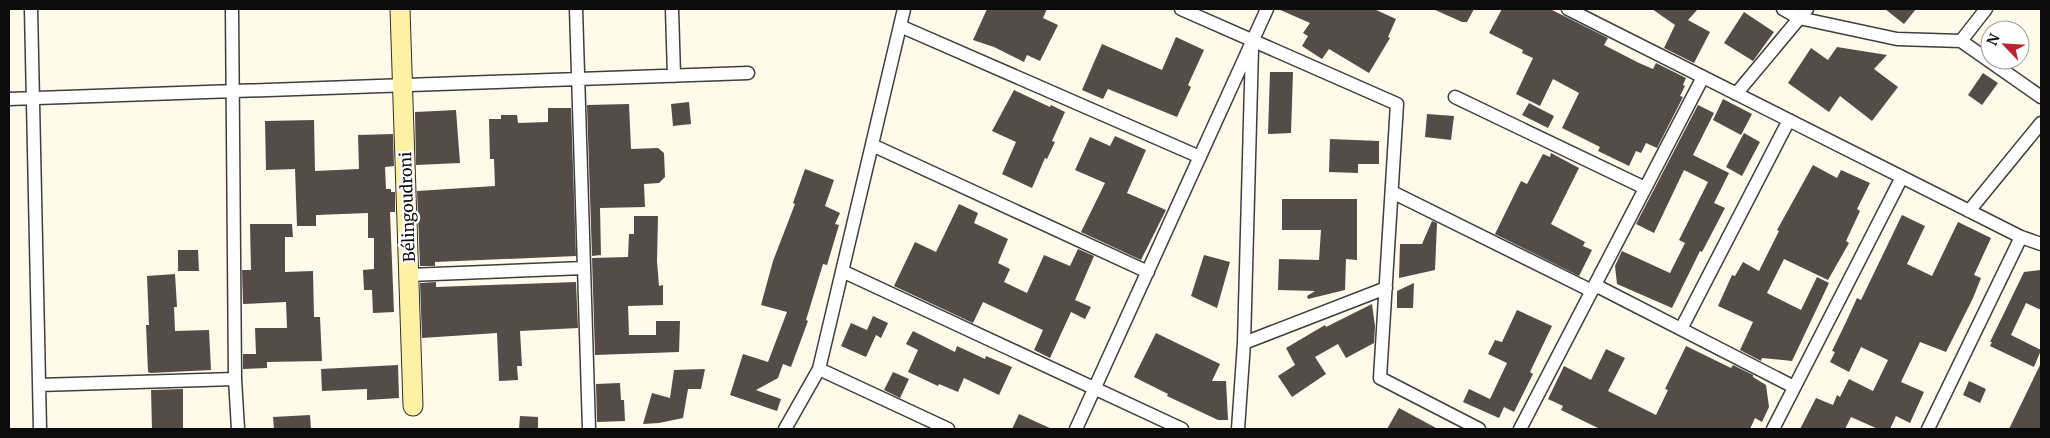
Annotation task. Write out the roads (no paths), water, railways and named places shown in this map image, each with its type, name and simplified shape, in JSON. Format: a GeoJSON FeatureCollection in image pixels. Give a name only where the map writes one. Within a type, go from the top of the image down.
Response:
{"type":"FeatureCollection","features":[{"type":"Feature","properties":{"kind":"street"},"geometry":{"type":"LineString","coordinates":[[31,9],[40,429]]}},
{"type":"Feature","properties":{"kind":"street"},"geometry":{"type":"LineString","coordinates":[[232,9],[235,379],[238,429]]}},
{"type":"Feature","properties":{"kind":"street","name":"Bélingoudroni"},"geometry":{"type":"LineString","coordinates":[[400,9],[414,406]]}},
{"type":"Feature","properties":{"kind":"street"},"geometry":{"type":"LineString","coordinates":[[576,9],[590,429]]}},
{"type":"Feature","properties":{"kind":"street"},"geometry":{"type":"LineString","coordinates":[[672,9],[674,76]]}},
{"type":"Feature","properties":{"kind":"street"},"geometry":{"type":"LineString","coordinates":[[785,429],[820,369],[904,9]]}},
{"type":"Feature","properties":{"kind":"street"},"geometry":{"type":"LineString","coordinates":[[1181,9],[1397,104],[1380,378],[1474,428]]}},
{"type":"Feature","properties":{"kind":"street"},"geometry":{"type":"LineString","coordinates":[[1076,429],[1266,9]]}},
{"type":"Feature","properties":{"kind":"street"},"geometry":{"type":"LineString","coordinates":[[1568,9],[1969,212],[2021,237],[2041,244]]}},
{"type":"Feature","properties":{"kind":"street"},"geometry":{"type":"LineString","coordinates":[[1783,9],[1897,39],[1961,41],[2041,97]]}},
{"type":"Feature","properties":{"kind":"street"},"geometry":{"type":"LineString","coordinates":[[1961,41],[1986,9]]}},
{"type":"Feature","properties":{"kind":"street"},"geometry":{"type":"LineString","coordinates":[[1736,94],[1803,13]]}},
{"type":"Feature","properties":{"kind":"street"},"geometry":{"type":"LineString","coordinates":[[900,26],[1200,157]]}},
{"type":"Feature","properties":{"kind":"street"},"geometry":{"type":"LineString","coordinates":[[1238,429],[1244,343],[1252,40]]}},
{"type":"Feature","properties":{"kind":"street"},"geometry":{"type":"LineString","coordinates":[[9,99],[748,73]]}},
{"type":"Feature","properties":{"kind":"street"},"geometry":{"type":"LineString","coordinates":[[1520,429],[1703,77]]}},
{"type":"Feature","properties":{"kind":"street"},"geometry":{"type":"LineString","coordinates":[[1455,97],[1645,188]]}},
{"type":"Feature","properties":{"kind":"street"},"geometry":{"type":"LineString","coordinates":[[1681,329],[1789,120]]}},
{"type":"Feature","properties":{"kind":"street"},"geometry":{"type":"LineString","coordinates":[[1969,212],[2041,123]]}},
{"type":"Feature","properties":{"kind":"street"},"geometry":{"type":"LineString","coordinates":[[872,145],[1148,272]]}},
{"type":"Feature","properties":{"kind":"street"},"geometry":{"type":"LineString","coordinates":[[1773,429],[1902,177]]}},
{"type":"Feature","properties":{"kind":"street"},"geometry":{"type":"LineString","coordinates":[[1392,192],[1681,329],[1794,387]]}},
{"type":"Feature","properties":{"kind":"street"},"geometry":{"type":"LineString","coordinates":[[1928,429],[2021,237]]}},
{"type":"Feature","properties":{"kind":"street"},"geometry":{"type":"LineString","coordinates":[[409,276],[584,268]]}},
{"type":"Feature","properties":{"kind":"street"},"geometry":{"type":"LineString","coordinates":[[842,271],[1182,429]]}},
{"type":"Feature","properties":{"kind":"street"},"geometry":{"type":"LineString","coordinates":[[1244,343],[1386,288]]}},
{"type":"Feature","properties":{"kind":"street"},"geometry":{"type":"LineString","coordinates":[[820,369],[948,429]]}},
{"type":"Feature","properties":{"kind":"street"},"geometry":{"type":"LineString","coordinates":[[39,385],[235,379]]}}]}
